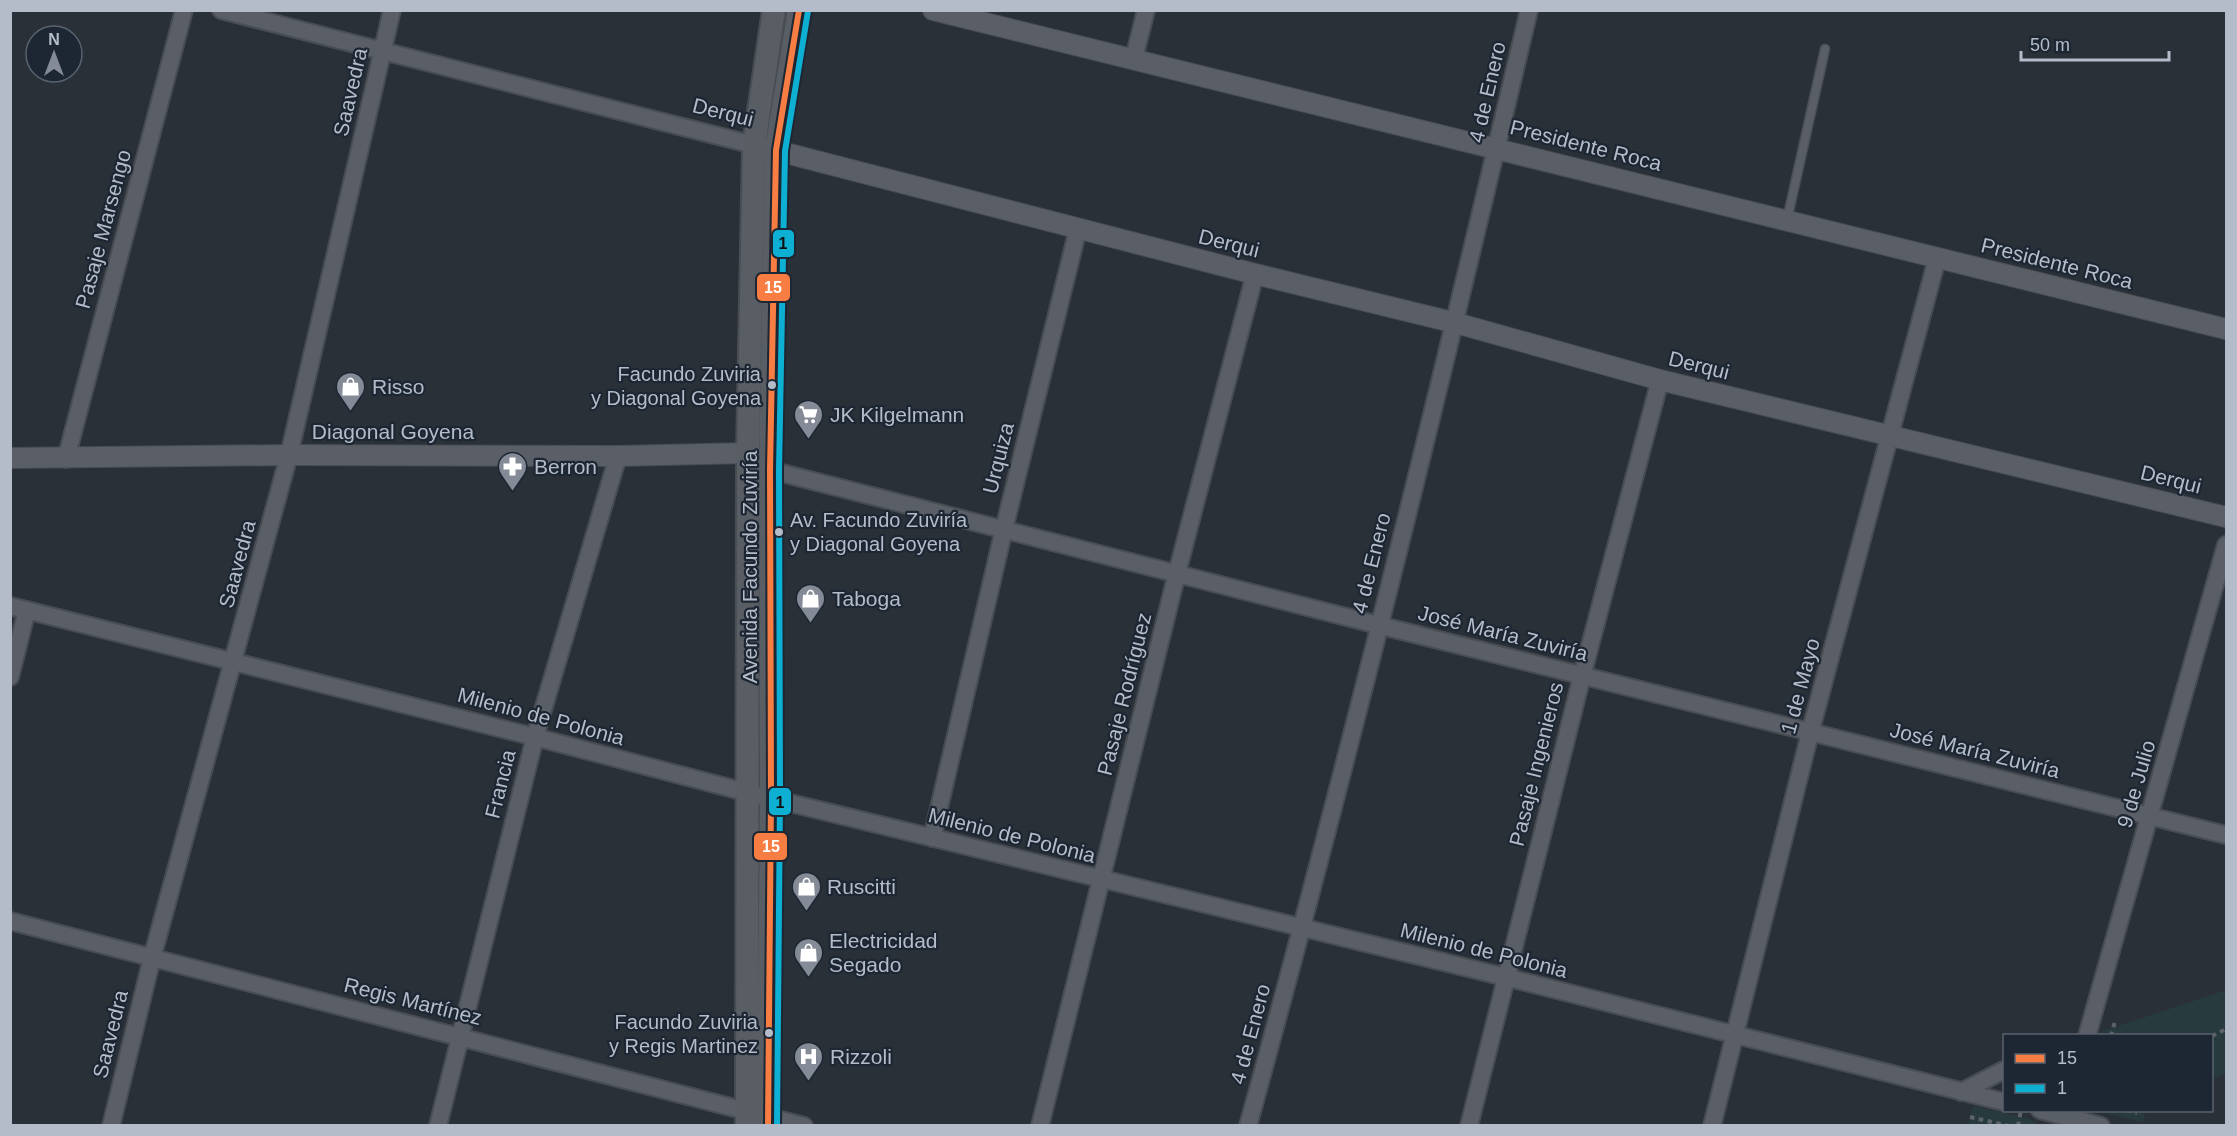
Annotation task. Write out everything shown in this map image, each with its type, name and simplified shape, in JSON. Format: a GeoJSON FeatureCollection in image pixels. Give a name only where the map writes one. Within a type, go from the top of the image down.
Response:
{"type":"FeatureCollection","features":[{"type":"Feature","properties":{"kind":"main road","name":"Avenida Facundo Zuviría"},"geometry":{"type":"LineString","coordinates":[[758,1120],[749,793],[748,453],[754,145],[774,10]]}},
{"type":"Feature","properties":{"kind":"main road","name":"Avenida Facundo Zuviría"},"geometry":{"type":"LineString","coordinates":[[758,1120],[771,798],[770,470],[776,150],[799,10]]}},
{"type":"Feature","properties":{"kind":"street","name":"Pasaje Marsengo"},"geometry":{"type":"LineString","coordinates":[[66,459],[184,10]]}},
{"type":"Feature","properties":{"kind":"street","name":"Derqui"},"geometry":{"type":"LineString","coordinates":[[221,10],[1255,274],[1456,323],[1660,380],[2226,518]]}},
{"type":"Feature","properties":{"kind":"street","name":"Saavedra"},"geometry":{"type":"LineString","coordinates":[[111,1125],[152,958],[289,455],[392,10]]}},
{"type":"Feature","properties":{"kind":"street","name":"Presidente Roca"},"geometry":{"type":"LineString","coordinates":[[933,10],[1497,147],[1937,259],[2226,329]]}},
{"type":"Feature","properties":{"kind":"street"},"geometry":{"type":"LineString","coordinates":[[1134,58],[1146,10]]}},
{"type":"Feature","properties":{"kind":"street","name":"4 de Enero"},"geometry":{"type":"LineString","coordinates":[[1248,1125],[1302,928],[1456,323],[1529,10]]}},
{"type":"Feature","properties":{"kind":"street","name":"Urquiza"},"geometry":{"type":"LineString","coordinates":[[932,838],[1004,529],[1078,229]]}},
{"type":"Feature","properties":{"kind":"street","name":"1 de Mayo"},"geometry":{"type":"LineString","coordinates":[[1712,1125],[1810,733],[1937,259]]}},
{"type":"Feature","properties":{"kind":"street","name":"Pasaje Rodríguez"},"geometry":{"type":"LineString","coordinates":[[1040,1125],[1177,573],[1255,274]]}},
{"type":"Feature","properties":{"kind":"street","name":"Pasaje Ingenieros"},"geometry":{"type":"LineString","coordinates":[[1469,1125],[1582,676],[1660,380]]}},
{"type":"Feature","properties":{"kind":"street","name":"Diagonal Goyena"},"geometry":{"type":"LineString","coordinates":[[10,458],[289,455],[618,456],[748,453]]}},
{"type":"Feature","properties":{"kind":"street"},"geometry":{"type":"LineString","coordinates":[[748,453],[770,470]]}},
{"type":"Feature","properties":{"kind":"street","name":"Francia"},"geometry":{"type":"LineString","coordinates":[[438,1125],[535,737],[618,456]]}},
{"type":"Feature","properties":{"kind":"street","name":"José María Zuviría"},"geometry":{"type":"LineString","coordinates":[[770,470],[1378,625],[2226,835]]}},
{"type":"Feature","properties":{"kind":"street","name":"9 de Julio"},"geometry":{"type":"LineString","coordinates":[[2088,1031],[2226,545]]}},
{"type":"Feature","properties":{"kind":"street"},"geometry":{"type":"LineString","coordinates":[[10,677],[19,608]]}},
{"type":"Feature","properties":{"kind":"street","name":"Milenio de Polonia"},"geometry":{"type":"LineString","coordinates":[[19,608],[234,660],[749,793],[1505,977],[2003,1102]]}},
{"type":"Feature","properties":{"kind":"street","name":"Regis Martínez"},"geometry":{"type":"LineString","coordinates":[[10,921],[461,1037],[758,1120],[804,1125]]}},
{"type":"Feature","properties":{"kind":"street"},"geometry":{"type":"LineString","coordinates":[[1961,1092],[2003,1071]]}},
{"type":"Feature","properties":{"kind":"street"},"geometry":{"type":"LineString","coordinates":[[2047,1112],[2101,1125]]}},
{"type":"Feature","properties":{"kind":"lane"},"geometry":{"type":"LineString","coordinates":[[1787,221],[1825,49]]}},
{"type":"Feature","properties":{"kind":"path"},"geometry":{"type":"LineString","coordinates":[[2111,1034],[2115,1021]]}},
{"type":"Feature","properties":{"kind":"path"},"geometry":{"type":"LineString","coordinates":[[1970,1117],[2009,1125]]}},
{"type":"Feature","properties":{"kind":"green space"},"geometry":{"type":"Polygon","coordinates":[[[2226,990],[2226,1073],[2213,1079],[2213,1034],[2099,1034],[2226,990]]]}},
{"type":"Feature","properties":{"kind":"green space"},"geometry":{"type":"Polygon","coordinates":[[[1973,1106],[2027,1118],[2039,1125],[1968,1125],[1973,1106]]]}},
{"type":"Feature","properties":{"kind":"green space"},"geometry":{"type":"Polygon","coordinates":[[[2100,1112],[2143,1112],[2145,1116],[2143,1122],[2100,1112]]]}},
{"type":"Feature","properties":{"kind":"transit line","name":"15"},"geometry":{"type":"LineString","coordinates":[[768,1126],[771,798],[770,470],[776,150],[799,10]]}},
{"type":"Feature","properties":{"kind":"transit line","name":"1"},"geometry":{"type":"LineString","coordinates":[[777,1126],[780,798],[779,470],[785,151],[808,11]]}},
{"type":"Feature","properties":{"kind":"place","name":"Facundo Zuviria y Diagonal Goyena"},"geometry":{"type":"Point","coordinates":[772,385]}},
{"type":"Feature","properties":{"kind":"place","name":"Risso"},"geometry":{"type":"Point","coordinates":[351,412]}},
{"type":"Feature","properties":{"kind":"place","name":"JK Kilgelmann"},"geometry":{"type":"Point","coordinates":[809,440]}},
{"type":"Feature","properties":{"kind":"place","name":"Berron"},"geometry":{"type":"Point","coordinates":[513,492]}},
{"type":"Feature","properties":{"kind":"place","name":"Av. Facundo Zuviría y Diagonal Goyena"},"geometry":{"type":"Point","coordinates":[779,532]}},
{"type":"Feature","properties":{"kind":"place","name":"Taboga"},"geometry":{"type":"Point","coordinates":[811,624]}},
{"type":"Feature","properties":{"kind":"place","name":"Ruscitti"},"geometry":{"type":"Point","coordinates":[806,912]}},
{"type":"Feature","properties":{"kind":"place","name":"Electricidad Segado"},"geometry":{"type":"Point","coordinates":[808,978]}},
{"type":"Feature","properties":{"kind":"place","name":"Facundo Zuviria y Regis Martinez"},"geometry":{"type":"Point","coordinates":[769,1033]}},
{"type":"Feature","properties":{"kind":"place","name":"Rizzoli"},"geometry":{"type":"Point","coordinates":[809,1082]}}]}
